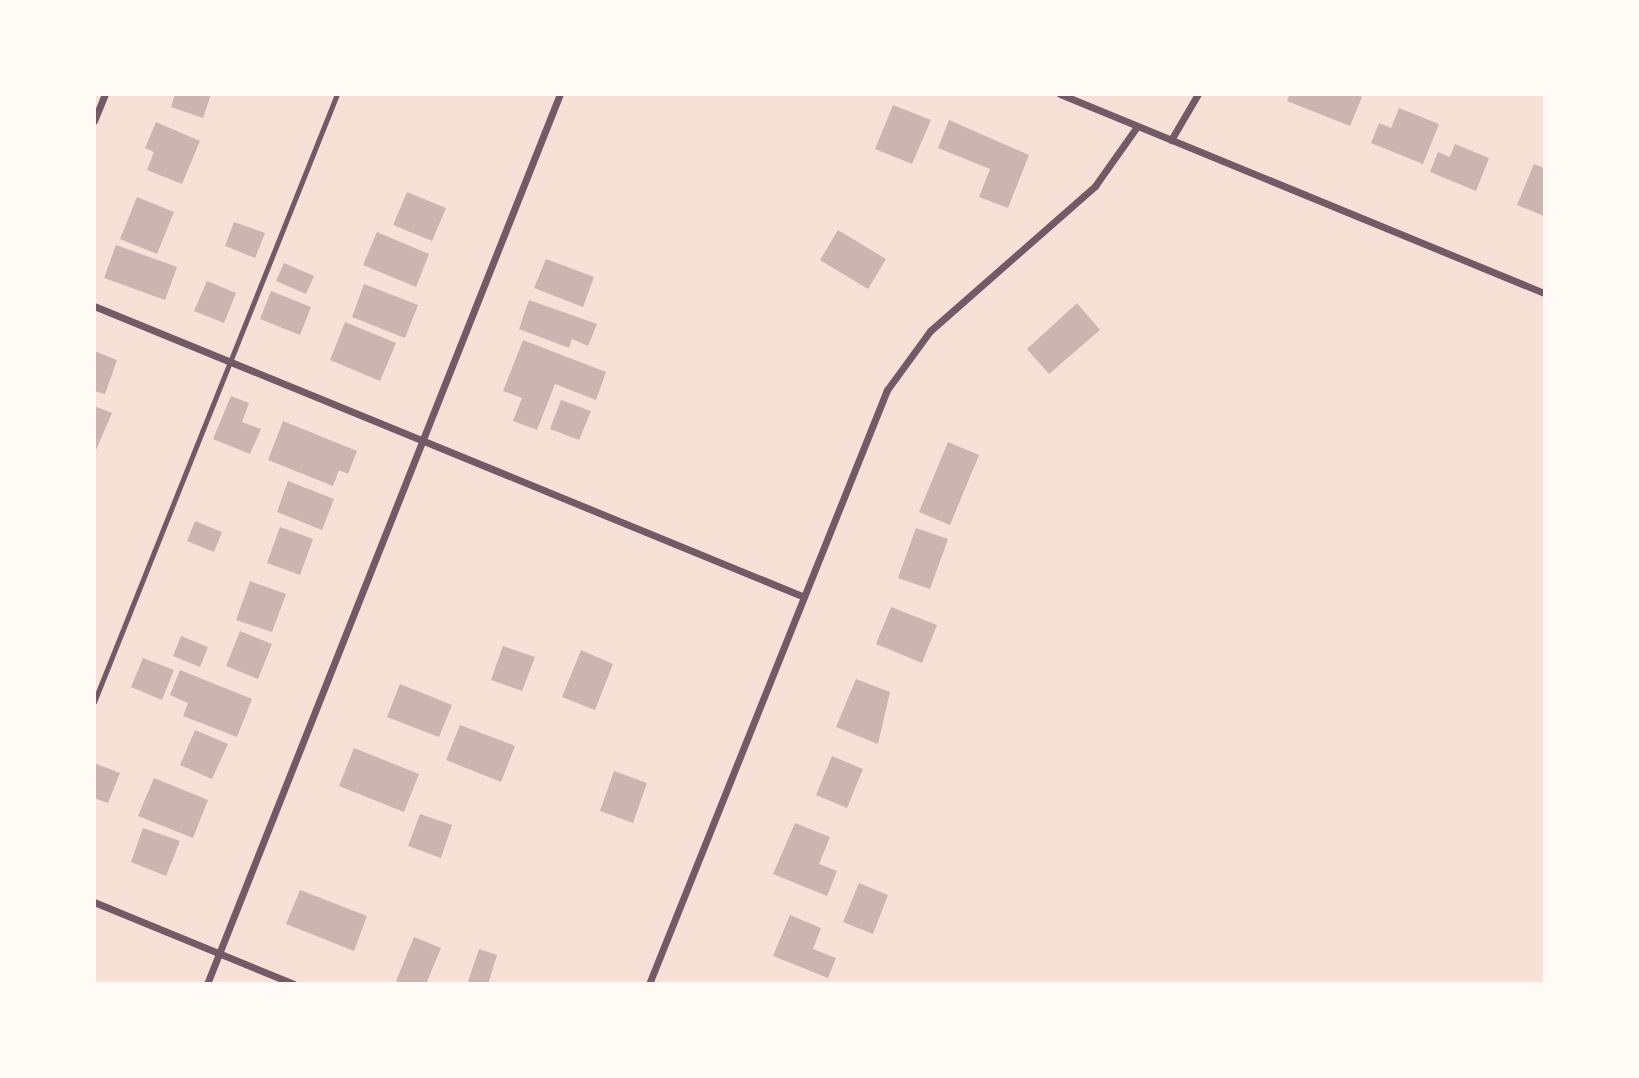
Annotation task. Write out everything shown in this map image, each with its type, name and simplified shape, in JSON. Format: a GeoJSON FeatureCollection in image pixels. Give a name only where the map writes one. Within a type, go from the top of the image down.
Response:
{"type":"FeatureCollection","features":[{"type":"Feature","properties":{"kind":"street"},"geometry":{"type":"LineString","coordinates":[[94,121],[105,94]]}},
{"type":"Feature","properties":{"kind":"street"},"geometry":{"type":"LineString","coordinates":[[207,984],[560,94]]}},
{"type":"Feature","properties":{"kind":"street"},"geometry":{"type":"LineString","coordinates":[[1060,94],[1136,128],[1545,293]]}},
{"type":"Feature","properties":{"kind":"street"},"geometry":{"type":"LineString","coordinates":[[1171,140],[1198,94]]}},
{"type":"Feature","properties":{"kind":"street"},"geometry":{"type":"LineString","coordinates":[[649,984],[863,441],[908,356],[1095,186],[1136,128]]}},
{"type":"Feature","properties":{"kind":"street"},"geometry":{"type":"LineString","coordinates":[[94,306],[422,443],[802,596]]}},
{"type":"Feature","properties":{"kind":"street"},"geometry":{"type":"LineString","coordinates":[[94,902],[220,951],[294,984]]}},
{"type":"Feature","properties":{"kind":"lane"},"geometry":{"type":"LineString","coordinates":[[94,702],[337,94]]}},
{"type":"Feature","properties":{"kind":"building"},"geometry":{"type":"Polygon","coordinates":[[[175,94],[211,94],[203,118],[171,107],[175,94]]]}},
{"type":"Feature","properties":{"kind":"building"},"geometry":{"type":"Polygon","coordinates":[[[1290,94],[1355,94],[1362,97],[1350,126],[1287,101],[1290,94]]]}},
{"type":"Feature","properties":{"kind":"building"},"geometry":{"type":"Polygon","coordinates":[[[893,105],[931,120],[912,164],[875,149],[893,105]]]}},
{"type":"Feature","properties":{"kind":"building"},"geometry":{"type":"Polygon","coordinates":[[[1399,108],[1439,124],[1423,164],[1371,143],[1379,123],[1391,128],[1399,108]]]}},
{"type":"Feature","properties":{"kind":"building"},"geometry":{"type":"Polygon","coordinates":[[[949,120],[1029,155],[1008,208],[979,197],[990,169],[938,148],[949,120]]]}},
{"type":"Feature","properties":{"kind":"building"},"geometry":{"type":"Polygon","coordinates":[[[156,122],[200,141],[182,184],[147,170],[154,152],[145,148],[156,122]]]}},
{"type":"Feature","properties":{"kind":"building"},"geometry":{"type":"Polygon","coordinates":[[[1455,144],[1489,158],[1476,191],[1430,172],[1438,152],[1450,157],[1455,144]]]}},
{"type":"Feature","properties":{"kind":"building"},"geometry":{"type":"Polygon","coordinates":[[[1534,164],[1544,168],[1544,216],[1517,205],[1534,164]]]}},
{"type":"Feature","properties":{"kind":"building"},"geometry":{"type":"Polygon","coordinates":[[[407,192],[446,208],[432,241],[393,225],[407,192]]]}},
{"type":"Feature","properties":{"kind":"building"},"geometry":{"type":"Polygon","coordinates":[[[137,197],[174,212],[157,254],[120,239],[137,197]]]}},
{"type":"Feature","properties":{"kind":"building"},"geometry":{"type":"Polygon","coordinates":[[[234,222],[265,233],[255,258],[225,246],[234,222]]]}},
{"type":"Feature","properties":{"kind":"building"},"geometry":{"type":"Polygon","coordinates":[[[838,230],[886,259],[868,289],[820,260],[838,230]]]}},
{"type":"Feature","properties":{"kind":"building"},"geometry":{"type":"Polygon","coordinates":[[[377,232],[429,254],[416,287],[363,265],[377,232]]]}},
{"type":"Feature","properties":{"kind":"building"},"geometry":{"type":"Polygon","coordinates":[[[116,245],[177,267],[165,300],[104,278],[116,245]]]}},
{"type":"Feature","properties":{"kind":"building"},"geometry":{"type":"Polygon","coordinates":[[[546,259],[594,277],[583,307],[534,288],[546,259]]]}},
{"type":"Feature","properties":{"kind":"building"},"geometry":{"type":"Polygon","coordinates":[[[284,263],[314,276],[306,294],[276,281],[284,263]]]}},
{"type":"Feature","properties":{"kind":"building"},"geometry":{"type":"Polygon","coordinates":[[[207,281],[236,293],[224,323],[194,311],[207,281]]]}},
{"type":"Feature","properties":{"kind":"building"},"geometry":{"type":"Polygon","coordinates":[[[364,284],[418,305],[405,338],[352,317],[364,284]]]}},
{"type":"Feature","properties":{"kind":"building"},"geometry":{"type":"Polygon","coordinates":[[[271,291],[311,307],[300,335],[260,319],[271,291]]]}},
{"type":"Feature","properties":{"kind":"building"},"geometry":{"type":"Polygon","coordinates":[[[529,300],[597,324],[588,346],[572,339],[569,348],[519,329],[529,300]]]}},
{"type":"Feature","properties":{"kind":"building"},"geometry":{"type":"Polygon","coordinates":[[[1077,303],[1100,330],[1049,374],[1027,349],[1077,303]]]}},
{"type":"Feature","properties":{"kind":"building"},"geometry":{"type":"Polygon","coordinates":[[[345,322],[396,343],[380,381],[330,360],[345,322]]]}},
{"type":"Feature","properties":{"kind":"building"},"geometry":{"type":"Polygon","coordinates":[[[523,340],[606,372],[596,400],[555,384],[537,430],[513,421],[522,398],[503,391],[523,340]]]}},
{"type":"Feature","properties":{"kind":"building"},"geometry":{"type":"Polygon","coordinates":[[[94,351],[117,360],[105,394],[94,391],[94,351]]]}},
{"type":"Feature","properties":{"kind":"building"},"geometry":{"type":"Polygon","coordinates":[[[231,396],[249,403],[242,422],[261,429],[250,454],[213,439],[231,396]]]}},
{"type":"Feature","properties":{"kind":"building"},"geometry":{"type":"Polygon","coordinates":[[[561,400],[591,411],[579,440],[550,429],[561,400]]]}},
{"type":"Feature","properties":{"kind":"building"},"geometry":{"type":"Polygon","coordinates":[[[94,406],[112,413],[96,450],[94,449],[94,406]]]}},
{"type":"Feature","properties":{"kind":"building"},"geometry":{"type":"Polygon","coordinates":[[[283,421],[357,451],[348,474],[339,470],[333,486],[268,460],[283,421]]]}},
{"type":"Feature","properties":{"kind":"building"},"geometry":{"type":"Polygon","coordinates":[[[948,442],[979,455],[950,525],[919,512],[948,442]]]}},
{"type":"Feature","properties":{"kind":"building"},"geometry":{"type":"Polygon","coordinates":[[[288,481],[334,499],[322,530],[277,512],[288,481]]]}},
{"type":"Feature","properties":{"kind":"building"},"geometry":{"type":"Polygon","coordinates":[[[195,521],[222,532],[214,552],[187,541],[195,521]]]}},
{"type":"Feature","properties":{"kind":"building"},"geometry":{"type":"Polygon","coordinates":[[[280,527],[313,539],[300,575],[267,563],[280,527]]]}},
{"type":"Feature","properties":{"kind":"building"},"geometry":{"type":"Polygon","coordinates":[[[916,528],[948,539],[930,589],[898,578],[916,528]]]}},
{"type":"Feature","properties":{"kind":"building"},"geometry":{"type":"Polygon","coordinates":[[[250,581],[286,594],[272,632],[236,620],[250,581]]]}},
{"type":"Feature","properties":{"kind":"building"},"geometry":{"type":"Polygon","coordinates":[[[891,607],[937,625],[922,663],[876,644],[891,607]]]}},
{"type":"Feature","properties":{"kind":"building"},"geometry":{"type":"Polygon","coordinates":[[[240,631],[272,644],[258,679],[226,666],[240,631]]]}},
{"type":"Feature","properties":{"kind":"building"},"geometry":{"type":"Polygon","coordinates":[[[181,636],[208,647],[200,667],[173,656],[181,636]]]}},
{"type":"Feature","properties":{"kind":"building"},"geometry":{"type":"Polygon","coordinates":[[[503,646],[535,657],[522,691],[491,680],[503,646]]]}},
{"type":"Feature","properties":{"kind":"building"},"geometry":{"type":"Polygon","coordinates":[[[581,650],[613,664],[595,710],[562,697],[581,650]]]}},
{"type":"Feature","properties":{"kind":"building"},"geometry":{"type":"Polygon","coordinates":[[[143,658],[174,670],[162,700],[131,687],[143,658]]]}},
{"type":"Feature","properties":{"kind":"building"},"geometry":{"type":"Polygon","coordinates":[[[180,670],[252,699],[237,737],[183,716],[188,703],[170,695],[180,670]]]}},
{"type":"Feature","properties":{"kind":"building"},"geometry":{"type":"Polygon","coordinates":[[[856,679],[890,692],[878,744],[836,727],[856,679]]]}},
{"type":"Feature","properties":{"kind":"building"},"geometry":{"type":"Polygon","coordinates":[[[400,684],[452,705],[439,737],[387,717],[400,684]]]}},
{"type":"Feature","properties":{"kind":"building"},"geometry":{"type":"Polygon","coordinates":[[[460,725],[515,746],[501,782],[446,760],[460,725]]]}},
{"type":"Feature","properties":{"kind":"building"},"geometry":{"type":"Polygon","coordinates":[[[195,730],[228,744],[212,779],[180,765],[195,730]]]}},
{"type":"Feature","properties":{"kind":"building"},"geometry":{"type":"Polygon","coordinates":[[[354,748],[419,774],[404,812],[339,786],[354,748]]]}},
{"type":"Feature","properties":{"kind":"building"},"geometry":{"type":"Polygon","coordinates":[[[832,756],[863,769],[847,808],[816,795],[832,756]]]}},
{"type":"Feature","properties":{"kind":"building"},"geometry":{"type":"Polygon","coordinates":[[[94,763],[120,773],[108,803],[94,798],[94,763]]]}},
{"type":"Feature","properties":{"kind":"building"},"geometry":{"type":"Polygon","coordinates":[[[614,771],[647,783],[633,823],[600,811],[614,771]]]}},
{"type":"Feature","properties":{"kind":"building"},"geometry":{"type":"Polygon","coordinates":[[[154,778],[208,800],[193,838],[138,816],[154,778]]]}},
{"type":"Feature","properties":{"kind":"building"},"geometry":{"type":"Polygon","coordinates":[[[420,814],[452,825],[441,858],[408,846],[420,814]]]}},
{"type":"Feature","properties":{"kind":"building"},"geometry":{"type":"Polygon","coordinates":[[[795,823],[830,837],[819,864],[837,871],[827,896],[773,874],[795,823]]]}},
{"type":"Feature","properties":{"kind":"building"},"geometry":{"type":"Polygon","coordinates":[[[143,828],[180,841],[166,876],[131,862],[143,828]]]}},
{"type":"Feature","properties":{"kind":"building"},"geometry":{"type":"Polygon","coordinates":[[[859,883],[888,895],[873,934],[843,922],[859,883]]]}},
{"type":"Feature","properties":{"kind":"building"},"geometry":{"type":"Polygon","coordinates":[[[300,890],[367,916],[354,951],[286,924],[300,890]]]}},
{"type":"Feature","properties":{"kind":"building"},"geometry":{"type":"Polygon","coordinates":[[[790,915],[821,928],[813,949],[836,958],[828,978],[773,956],[790,915]]]}},
{"type":"Feature","properties":{"kind":"building"},"geometry":{"type":"Polygon","coordinates":[[[414,937],[441,948],[426,984],[402,984],[396,981],[414,937]]]}},
{"type":"Feature","properties":{"kind":"building"},"geometry":{"type":"Polygon","coordinates":[[[479,949],[497,955],[488,984],[468,982],[479,949]]]}}]}
